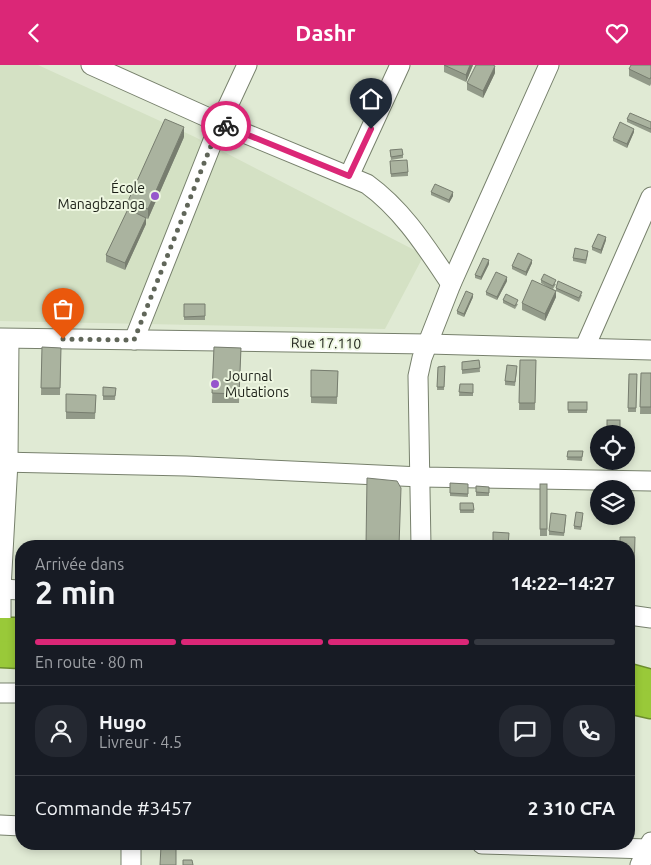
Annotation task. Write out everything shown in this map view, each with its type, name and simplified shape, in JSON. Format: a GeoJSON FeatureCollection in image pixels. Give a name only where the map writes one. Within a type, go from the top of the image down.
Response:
{"type":"FeatureCollection","features":[{"type":"Feature","properties":{"kind":"highway"},"geometry":{"type":"LineString","coordinates":[[6,637],[15,648]]}},
{"type":"Feature","properties":{"kind":"highway"},"geometry":{"type":"LineString","coordinates":[[635,679],[651,683]]}},
{"type":"Feature","properties":{"kind":"highway"},"geometry":{"type":"LineString","coordinates":[[635,701],[651,705]]}},
{"type":"Feature","properties":{"kind":"street"},"geometry":{"type":"LineString","coordinates":[[92,65],[220,123],[367,185],[385,197],[412,227],[451,284]]}},
{"type":"Feature","properties":{"kind":"street"},"geometry":{"type":"LineString","coordinates":[[134,340],[220,123],[247,65]]}},
{"type":"Feature","properties":{"kind":"street"},"geometry":{"type":"LineString","coordinates":[[349,176],[400,65]]}},
{"type":"Feature","properties":{"kind":"street"},"geometry":{"type":"LineString","coordinates":[[421,540],[418,376],[422,358],[451,284],[549,65]]}},
{"type":"Feature","properties":{"kind":"street"},"geometry":{"type":"LineString","coordinates":[[585,347],[651,197]]}},
{"type":"Feature","properties":{"kind":"street"},"geometry":{"type":"LineString","coordinates":[[5,338],[1,589],[6,637]]}},
{"type":"Feature","properties":{"kind":"street","name":"Rue 17.110"},"geometry":{"type":"LineString","coordinates":[[5,338],[428,344],[651,350]]}},
{"type":"Feature","properties":{"kind":"street"},"geometry":{"type":"LineString","coordinates":[[4,462],[186,466],[421,477],[651,481]]}},
{"type":"Feature","properties":{"kind":"street"},"geometry":{"type":"LineString","coordinates":[[1,589],[15,590]]}},
{"type":"Feature","properties":{"kind":"street"},"geometry":{"type":"LineString","coordinates":[[635,616],[651,618]]}},
{"type":"Feature","properties":{"kind":"street"},"geometry":{"type":"LineString","coordinates":[[0,693],[15,693]]}},
{"type":"Feature","properties":{"kind":"street"},"geometry":{"type":"LineString","coordinates":[[0,825],[15,826]]}},
{"type":"Feature","properties":{"kind":"street"},"geometry":{"type":"LineString","coordinates":[[131,850],[131,865]]}},
{"type":"Feature","properties":{"kind":"street"},"geometry":{"type":"LineString","coordinates":[[605,850],[646,852]]}},
{"type":"Feature","properties":{"kind":"shaded area","name":"École Managbzanga"},"geometry":{"type":"Polygon","coordinates":[[[0,65],[38,65],[195,137],[424,255],[385,329],[0,321],[0,65]]]}},
{"type":"Feature","properties":{"kind":"building"},"geometry":{"type":"Polygon","coordinates":[[[444,65],[470,65],[466,75],[444,65]]]}},
{"type":"Feature","properties":{"kind":"building"},"geometry":{"type":"Polygon","coordinates":[[[476,65],[495,66],[483,91],[467,83],[476,65]]]}},
{"type":"Feature","properties":{"kind":"building"},"geometry":{"type":"Polygon","coordinates":[[[631,65],[651,65],[650,79],[629,69],[631,65]]]}},
{"type":"Feature","properties":{"kind":"building"},"geometry":{"type":"Polygon","coordinates":[[[630,113],[651,122],[651,129],[627,119],[630,113]]]}},
{"type":"Feature","properties":{"kind":"building"},"geometry":{"type":"Polygon","coordinates":[[[165,119],[184,127],[148,209],[128,201],[165,119]]]}},
{"type":"Feature","properties":{"kind":"building"},"geometry":{"type":"Polygon","coordinates":[[[620,122],[634,129],[627,144],[613,138],[620,122]]]}},
{"type":"Feature","properties":{"kind":"building"},"geometry":{"type":"Polygon","coordinates":[[[402,149],[403,155],[391,157],[390,150],[402,149]]]}},
{"type":"Feature","properties":{"kind":"building"},"geometry":{"type":"Polygon","coordinates":[[[407,160],[408,172],[391,174],[390,161],[407,160]]]}},
{"type":"Feature","properties":{"kind":"building"},"geometry":{"type":"Polygon","coordinates":[[[435,184],[453,192],[449,200],[431,192],[435,184]]]}},
{"type":"Feature","properties":{"kind":"building"},"geometry":{"type":"Polygon","coordinates":[[[128,209],[146,218],[125,263],[106,255],[128,209]]]}},
{"type":"Feature","properties":{"kind":"building"},"geometry":{"type":"Polygon","coordinates":[[[598,234],[606,237],[601,250],[592,247],[598,234]]]}},
{"type":"Feature","properties":{"kind":"building"},"geometry":{"type":"Polygon","coordinates":[[[575,248],[588,251],[586,260],[573,258],[575,248]]]}},
{"type":"Feature","properties":{"kind":"building"},"geometry":{"type":"Polygon","coordinates":[[[518,253],[532,260],[526,272],[512,266],[518,253]]]}},
{"type":"Feature","properties":{"kind":"building"},"geometry":{"type":"Polygon","coordinates":[[[483,258],[489,260],[481,277],[475,275],[483,258]]]}},
{"type":"Feature","properties":{"kind":"building"},"geometry":{"type":"Polygon","coordinates":[[[496,272],[507,277],[497,297],[486,292],[496,272]]]}},
{"type":"Feature","properties":{"kind":"building"},"geometry":{"type":"Polygon","coordinates":[[[544,274],[556,280],[553,286],[541,280],[544,274]]]}},
{"type":"Feature","properties":{"kind":"building"},"geometry":{"type":"Polygon","coordinates":[[[532,280],[556,291],[545,314],[522,303],[532,280]]]}},
{"type":"Feature","properties":{"kind":"building"},"geometry":{"type":"Polygon","coordinates":[[[558,281],[582,292],[579,298],[556,288],[558,281]]]}},
{"type":"Feature","properties":{"kind":"building"},"geometry":{"type":"Polygon","coordinates":[[[466,291],[473,294],[464,314],[457,311],[466,291]]]}},
{"type":"Feature","properties":{"kind":"building"},"geometry":{"type":"Polygon","coordinates":[[[506,294],[518,300],[515,306],[503,300],[506,294]]]}},
{"type":"Feature","properties":{"kind":"building"},"geometry":{"type":"Polygon","coordinates":[[[184,304],[205,304],[205,316],[184,317],[184,304]]]}},
{"type":"Feature","properties":{"kind":"building"},"geometry":{"type":"Polygon","coordinates":[[[42,347],[61,348],[60,388],[41,388],[42,347]]]}},
{"type":"Feature","properties":{"kind":"building"},"geometry":{"type":"Polygon","coordinates":[[[214,347],[241,348],[239,394],[212,393],[214,347]]]}},
{"type":"Feature","properties":{"kind":"building"},"geometry":{"type":"Polygon","coordinates":[[[479,360],[480,368],[462,370],[462,362],[479,360]]]}},
{"type":"Feature","properties":{"kind":"building"},"geometry":{"type":"Polygon","coordinates":[[[520,360],[536,360],[535,403],[519,403],[520,360]]]}},
{"type":"Feature","properties":{"kind":"building"},"geometry":{"type":"Polygon","coordinates":[[[507,365],[517,366],[515,382],[505,381],[507,365]]]}},
{"type":"Feature","properties":{"kind":"building"},"geometry":{"type":"Polygon","coordinates":[[[445,366],[444,387],[437,387],[438,367],[445,366]]]}},
{"type":"Feature","properties":{"kind":"building"},"geometry":{"type":"Polygon","coordinates":[[[311,370],[338,371],[337,397],[311,397],[311,370]]]}},
{"type":"Feature","properties":{"kind":"building"},"geometry":{"type":"Polygon","coordinates":[[[641,373],[651,373],[651,407],[640,407],[641,373]]]}},
{"type":"Feature","properties":{"kind":"building"},"geometry":{"type":"Polygon","coordinates":[[[629,374],[637,374],[636,408],[628,408],[629,374]]]}},
{"type":"Feature","properties":{"kind":"building"},"geometry":{"type":"Polygon","coordinates":[[[460,384],[473,384],[473,393],[459,392],[460,384]]]}},
{"type":"Feature","properties":{"kind":"building"},"geometry":{"type":"Polygon","coordinates":[[[103,387],[116,388],[115,396],[103,396],[103,387]]]}},
{"type":"Feature","properties":{"kind":"building"},"geometry":{"type":"Polygon","coordinates":[[[66,394],[96,395],[95,413],[66,412],[66,394]]]}},
{"type":"Feature","properties":{"kind":"building"},"geometry":{"type":"Polygon","coordinates":[[[568,402],[587,402],[587,410],[568,410],[568,402]]]}},
{"type":"Feature","properties":{"kind":"building"},"geometry":{"type":"Polygon","coordinates":[[[607,420],[620,420],[620,425],[607,425],[607,420]]]}},
{"type":"Feature","properties":{"kind":"building"},"geometry":{"type":"Polygon","coordinates":[[[568,451],[583,451],[582,457],[567,457],[568,451]]]}},
{"type":"Feature","properties":{"kind":"building"},"geometry":{"type":"Polygon","coordinates":[[[367,478],[397,481],[401,488],[399,540],[366,540],[367,478]]]}},
{"type":"Feature","properties":{"kind":"building"},"geometry":{"type":"Polygon","coordinates":[[[450,483],[468,484],[468,494],[450,493],[450,483]]]}},
{"type":"Feature","properties":{"kind":"building"},"geometry":{"type":"Polygon","coordinates":[[[540,484],[547,484],[547,529],[540,529],[540,484]]]}},
{"type":"Feature","properties":{"kind":"building"},"geometry":{"type":"Polygon","coordinates":[[[476,486],[489,487],[489,493],[476,492],[476,486]]]}},
{"type":"Feature","properties":{"kind":"building"},"geometry":{"type":"Polygon","coordinates":[[[460,503],[473,503],[474,510],[460,510],[460,503]]]}},
{"type":"Feature","properties":{"kind":"building"},"geometry":{"type":"Polygon","coordinates":[[[576,512],[583,513],[581,527],[574,526],[576,512]]]}},
{"type":"Feature","properties":{"kind":"building"},"geometry":{"type":"Polygon","coordinates":[[[551,513],[566,515],[564,533],[549,531],[551,513]]]}},
{"type":"Feature","properties":{"kind":"building"},"geometry":{"type":"Polygon","coordinates":[[[493,532],[509,533],[508,540],[493,540],[493,532]]]}},
{"type":"Feature","properties":{"kind":"building"},"geometry":{"type":"Polygon","coordinates":[[[620,537],[635,537],[635,540],[620,540],[620,537]]]}},
{"type":"Feature","properties":{"kind":"building"},"geometry":{"type":"Polygon","coordinates":[[[161,850],[176,850],[176,865],[160,865],[161,850]]]}},
{"type":"Feature","properties":{"kind":"building"},"geometry":{"type":"Polygon","coordinates":[[[183,860],[192,860],[193,865],[183,865],[183,860]]]}},
{"type":"Feature","properties":{"kind":"way so far"},"geometry":{"type":"LineString","coordinates":[[63,339],[134,340],[220,123],[226,126]]}},
{"type":"Feature","properties":{"kind":"place","name":"École Managbzanga"},"geometry":{"type":"Point","coordinates":[155,196]}},
{"type":"Feature","properties":{"kind":"place","name":"Journal Mutations"},"geometry":{"type":"Point","coordinates":[215,384]}},
{"type":"Feature","properties":{"kind":"route"},"geometry":{"type":"LineString","coordinates":[[226,126],[349,176],[371,129]]}}]}
